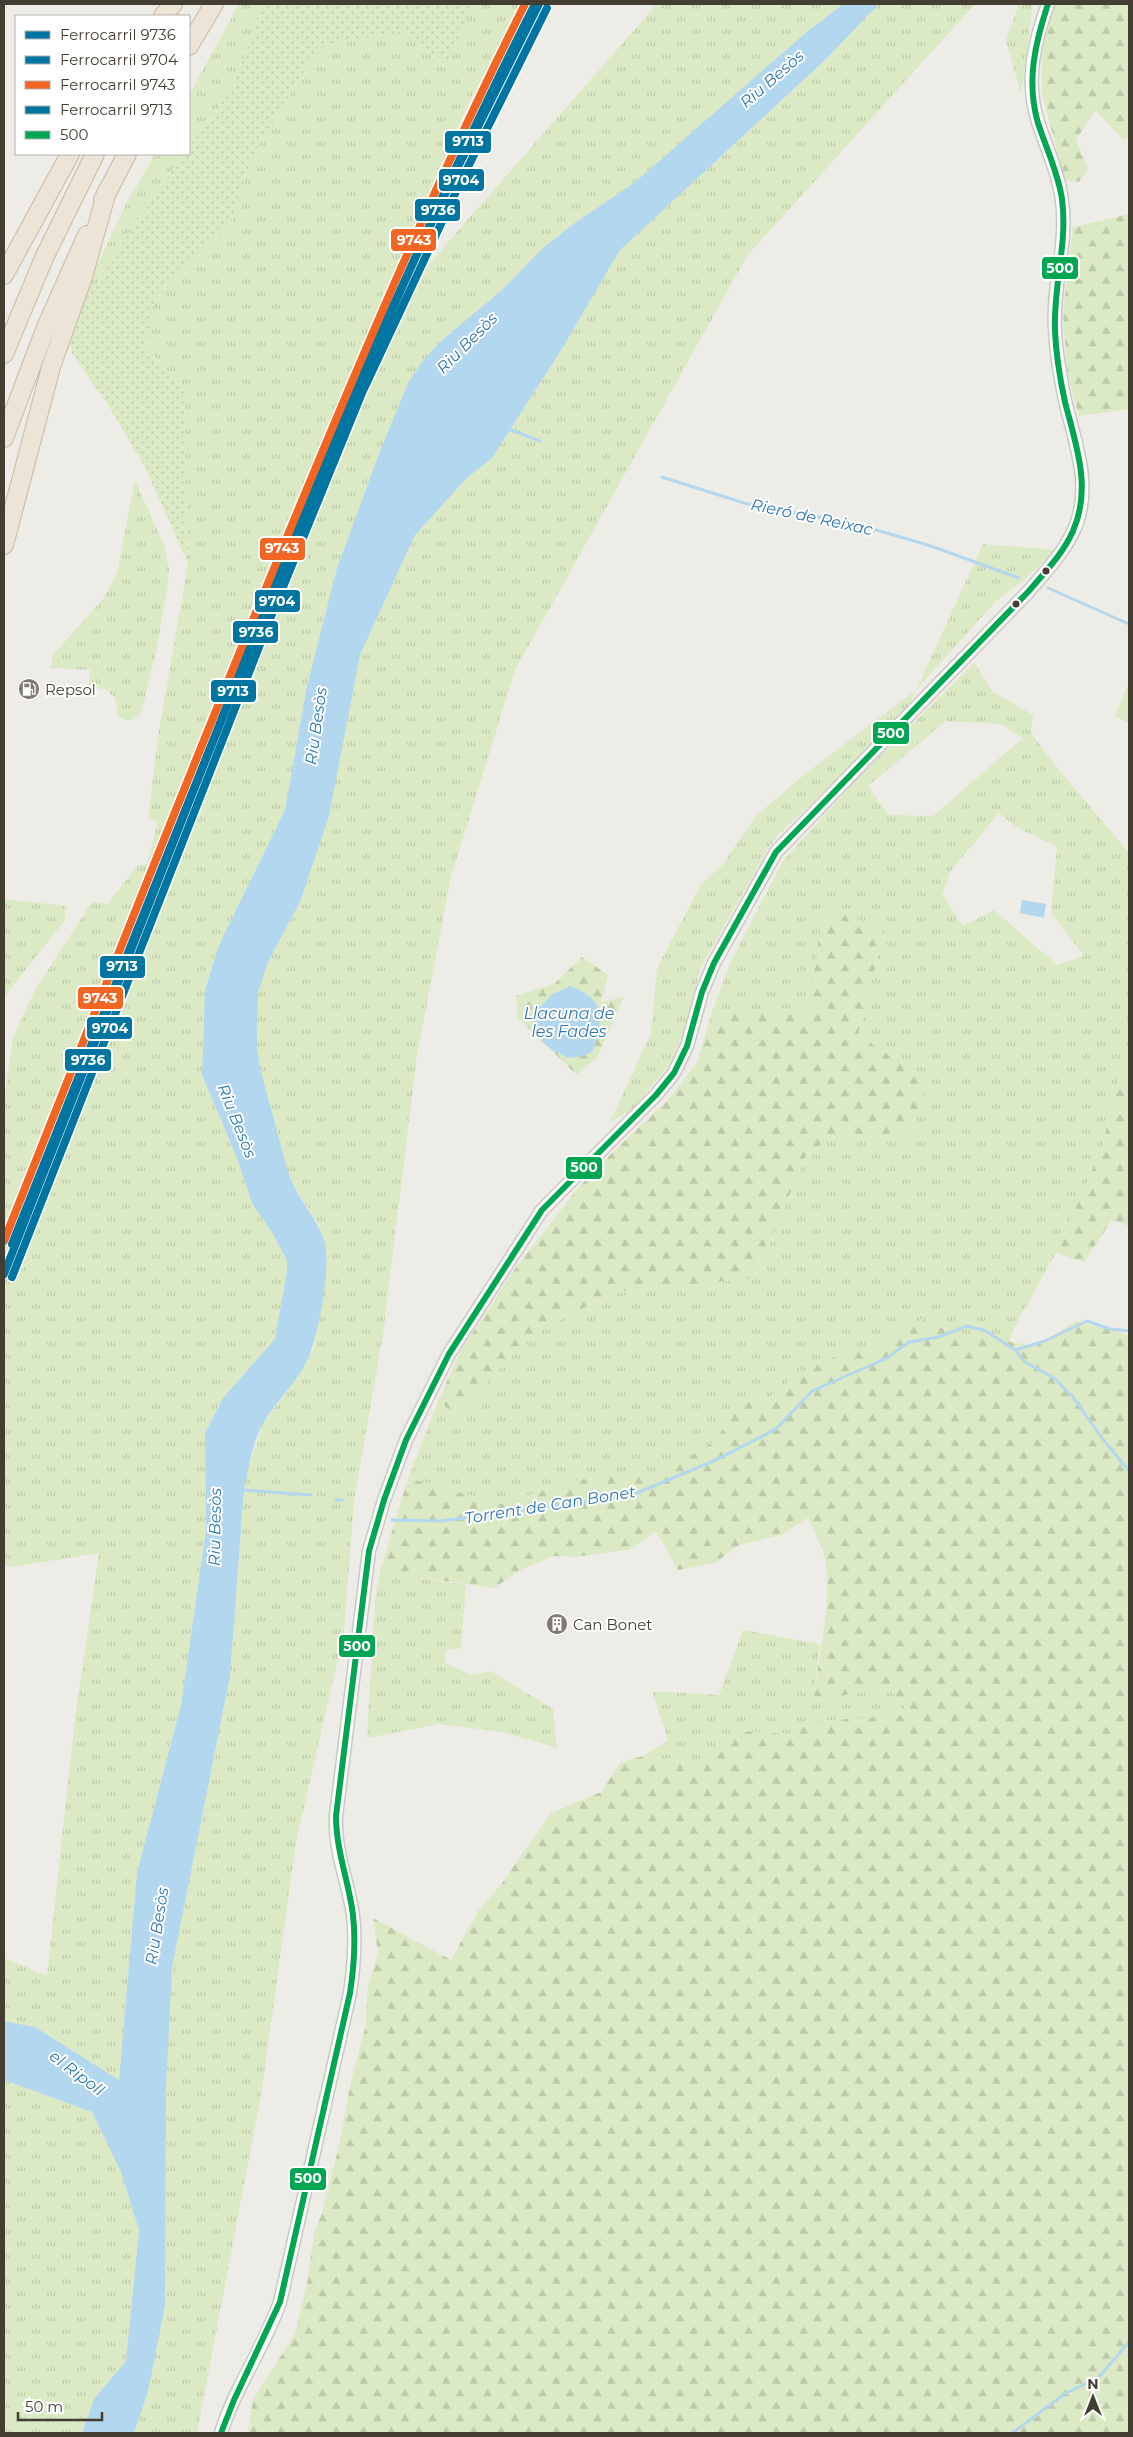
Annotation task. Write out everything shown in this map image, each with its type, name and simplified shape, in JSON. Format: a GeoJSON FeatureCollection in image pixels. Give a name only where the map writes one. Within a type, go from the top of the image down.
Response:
{"type":"FeatureCollection","features":[{"type":"Feature","properties":{"kind":"highway"},"geometry":{"type":"LineString","coordinates":[[164,15],[175,4]]}},
{"type":"Feature","properties":{"kind":"highway"},"geometry":{"type":"LineString","coordinates":[[190,44],[214,4]]}},
{"type":"Feature","properties":{"kind":"highway"},"geometry":{"type":"LineString","coordinates":[[4,275],[69,155]]}},
{"type":"Feature","properties":{"kind":"highway"},"geometry":{"type":"LineString","coordinates":[[4,354],[44,258],[95,155]]}},
{"type":"Feature","properties":{"kind":"highway"},"geometry":{"type":"LineString","coordinates":[[4,438],[46,327],[107,190],[126,155]]}},
{"type":"Feature","properties":{"kind":"highway"},"geometry":{"type":"LineString","coordinates":[[4,545],[49,377],[83,277],[107,190]]}},
{"type":"Feature","properties":{"kind":"street"},"geometry":{"type":"LineString","coordinates":[[221,2433],[232,2403],[271,2327],[280,2302],[347,2010],[354,1967],[354,1930],[349,1894],[337,1850],[336,1816],[369,1551],[384,1500],[409,1432],[449,1354],[542,1210],[656,1095],[674,1073],[687,1046],[710,971],[776,852],[1028,592],[1058,557],[1079,517],[1083,474],[1065,399],[1055,328],[1056,294],[1064,229],[1063,206],[1035,113],[1032,90],[1035,45],[1048,4]]}},
{"type":"Feature","properties":{"kind":"green space"},"geometry":{"type":"Polygon","coordinates":[[[239,4],[264,4],[236,79],[190,146],[190,93],[239,4]]]}},
{"type":"Feature","properties":{"kind":"green space"},"geometry":{"type":"Polygon","coordinates":[[[264,4],[474,4],[446,65],[406,31],[319,46],[251,159],[232,219],[154,301],[146,346],[184,392],[188,563],[145,467],[110,408],[72,353],[69,326],[127,236],[183,155],[190,155],[190,146],[236,79],[264,4]]]}},
{"type":"Feature","properties":{"kind":"green space"},"geometry":{"type":"Polygon","coordinates":[[[474,4],[522,4],[471,99],[448,148],[211,713],[230,721],[385,346],[414,281],[657,4],[843,4],[803,35],[634,183],[576,222],[542,249],[502,290],[441,341],[380,451],[337,568],[307,686],[285,810],[219,945],[205,990],[202,1075],[237,1158],[252,1203],[273,1234],[287,1261],[287,1271],[275,1339],[223,1398],[205,1433],[206,1530],[181,1705],[137,1873],[119,2080],[35,2027],[4,2021],[4,1958],[47,1976],[75,1718],[99,1553],[12,1567],[4,1565],[4,1101],[13,1037],[35,990],[92,902],[108,904],[137,866],[147,864],[158,822],[148,818],[158,737],[188,563],[184,392],[146,346],[154,301],[232,219],[251,159],[319,46],[406,31],[445,65],[474,4]]]}},
{"type":"Feature","properties":{"kind":"green space"},"geometry":{"type":"Polygon","coordinates":[[[879,4],[975,4],[747,256],[515,670],[451,877],[417,1055],[383,1334],[354,1501],[344,1632],[296,1842],[261,2095],[197,2433],[134,2433],[148,2392],[172,1968],[230,1676],[244,1489],[248,1468],[263,1424],[304,1367],[314,1348],[327,1253],[318,1224],[291,1182],[281,1151],[260,1068],[257,1047],[258,993],[268,962],[300,902],[360,655],[415,535],[467,478],[492,458],[560,352],[620,250],[824,61],[879,4]]]}},
{"type":"Feature","properties":{"kind":"green space"},"geometry":{"type":"Polygon","coordinates":[[[1019,4],[1033,4],[1021,94],[1006,41],[1019,4]]]}},
{"type":"Feature","properties":{"kind":"green space"},"geometry":{"type":"Polygon","coordinates":[[[1054,4],[1129,4],[1129,138],[1123,139],[1095,110],[1076,140],[1088,169],[1079,182],[1065,180],[1042,94],[1042,54],[1051,10],[1054,4]]]}},
{"type":"Feature","properties":{"kind":"green space"},"geometry":{"type":"Polygon","coordinates":[[[154,155],[183,155],[127,236],[69,326],[126,204],[154,155]]]}},
{"type":"Feature","properties":{"kind":"green space"},"geometry":{"type":"Polygon","coordinates":[[[1129,214],[1129,409],[1079,416],[1067,372],[1063,312],[1073,227],[1129,214]]]}},
{"type":"Feature","properties":{"kind":"green space"},"geometry":{"type":"Polygon","coordinates":[[[135,480],[164,545],[169,568],[168,585],[155,657],[141,713],[133,720],[126,720],[118,717],[115,698],[105,689],[89,688],[90,670],[51,668],[53,655],[103,599],[117,573],[135,480]]]}},
{"type":"Feature","properties":{"kind":"green space"},"geometry":{"type":"Polygon","coordinates":[[[983,544],[1056,550],[1026,578],[996,601],[916,690],[983,544]]]}},
{"type":"Feature","properties":{"kind":"green space"},"geometry":{"type":"Polygon","coordinates":[[[974,663],[993,692],[1033,715],[1031,732],[1047,755],[1129,853],[1129,1059],[1117,1084],[1103,1144],[1056,1253],[1016,1324],[1009,1342],[953,1332],[922,1319],[870,1350],[849,1350],[797,1375],[771,1396],[739,1405],[716,1440],[665,1472],[576,1480],[501,1504],[408,1478],[439,1399],[456,1418],[527,1337],[616,1292],[755,1278],[806,1155],[838,1134],[908,1136],[929,1081],[858,1035],[885,927],[809,1009],[712,1012],[730,963],[783,861],[859,777],[974,663]],[[946,721],[868,786],[888,815],[933,816],[1023,738],[1000,724],[946,721]],[[999,813],[951,871],[942,894],[963,926],[994,910],[1057,965],[1084,956],[1051,913],[1057,847],[1016,827],[999,813]]]}},
{"type":"Feature","properties":{"kind":"green space"},"geometry":{"type":"Polygon","coordinates":[[[1129,682],[1129,723],[1115,716],[1129,682]]]}},
{"type":"Feature","properties":{"kind":"green space"},"geometry":{"type":"Polygon","coordinates":[[[916,690],[909,706],[779,834],[769,847],[701,967],[684,1031],[670,1064],[631,1111],[610,1122],[651,1033],[657,968],[700,886],[722,865],[756,816],[805,774],[916,690]]]}},
{"type":"Feature","properties":{"kind":"green space"},"geometry":{"type":"Polygon","coordinates":[[[4,899],[66,906],[65,920],[4,997],[4,899]]]}},
{"type":"Feature","properties":{"kind":"green space"},"geometry":{"type":"Polygon","coordinates":[[[823,909],[885,927],[858,1035],[929,1081],[908,1137],[838,1134],[806,1155],[755,1278],[615,1292],[527,1337],[456,1419],[439,1399],[460,1352],[514,1270],[578,1188],[667,1101],[697,1063],[712,1012],[809,1009],[823,909]]]}},
{"type":"Feature","properties":{"kind":"green space"},"geometry":{"type":"Polygon","coordinates":[[[582,957],[608,975],[601,1002],[624,997],[597,1057],[577,1075],[518,1018],[516,996],[554,984],[582,957]]]}},
{"type":"Feature","properties":{"kind":"green space"},"geometry":{"type":"Polygon","coordinates":[[[1129,1059],[1129,1226],[1112,1220],[1084,1262],[1056,1253],[1103,1144],[1117,1084],[1129,1059]]]}},
{"type":"Feature","properties":{"kind":"green space"},"geometry":{"type":"Polygon","coordinates":[[[922,1319],[953,1332],[1036,1346],[1076,1321],[1129,1335],[1129,2433],[248,2433],[253,2399],[295,2334],[308,2279],[314,2233],[322,2213],[340,2142],[350,2086],[366,2024],[367,1991],[378,1953],[373,1918],[451,1960],[478,1911],[500,1886],[551,1813],[601,1792],[620,1763],[645,1755],[701,1766],[739,1731],[790,1734],[815,1721],[912,1715],[888,1687],[813,1701],[826,1610],[827,1574],[822,1549],[807,1518],[781,1535],[739,1545],[715,1563],[678,1570],[656,1531],[631,1549],[575,1557],[554,1556],[522,1569],[494,1588],[380,1572],[408,1478],[501,1504],[576,1480],[665,1472],[716,1440],[739,1405],[771,1396],[797,1375],[849,1350],[870,1350],[922,1319]]]}},
{"type":"Feature","properties":{"kind":"green space"},"geometry":{"type":"Polygon","coordinates":[[[380,1572],[466,1585],[461,1648],[446,1650],[445,1663],[472,1675],[491,1671],[553,1709],[557,1748],[503,1732],[439,1724],[367,1738],[375,1600],[380,1572]]]}},
{"type":"Feature","properties":{"kind":"green space"},"geometry":{"type":"Polygon","coordinates":[[[743,1630],[820,1644],[813,1700],[888,1687],[912,1716],[815,1721],[790,1734],[739,1731],[701,1766],[645,1755],[668,1740],[652,1691],[719,1695],[743,1630]]]}},
{"type":"Feature","properties":{"kind":"green space"},"geometry":{"type":"Polygon","coordinates":[[[4,2080],[92,2112],[121,2172],[139,2230],[126,2361],[94,2399],[82,2433],[4,2433],[4,2080]]]}},
{"type":"Feature","properties":{"kind":"water"},"geometry":{"type":"Polygon","coordinates":[[[843,4],[879,4],[824,61],[620,250],[560,352],[492,458],[467,478],[415,535],[360,655],[329,816],[300,902],[268,962],[258,993],[257,1047],[260,1068],[288,1172],[296,1190],[317,1224],[325,1243],[325,1286],[319,1323],[310,1354],[305,1365],[259,1431],[244,1489],[230,1676],[172,1968],[166,2088],[165,2305],[148,2392],[134,2433],[82,2433],[94,2399],[126,2361],[139,2230],[121,2172],[92,2112],[4,2080],[4,2021],[35,2027],[119,2080],[137,1873],[181,1705],[206,1530],[205,1433],[223,1398],[275,1339],[287,1271],[287,1261],[273,1234],[252,1203],[237,1158],[202,1075],[205,990],[219,945],[285,810],[307,686],[337,568],[380,451],[409,381],[422,362],[441,341],[502,290],[542,249],[576,222],[634,183],[803,35],[843,4]]]}},
{"type":"Feature","properties":{"kind":"water"},"geometry":{"type":"Polygon","coordinates":[[[1022,900],[1046,904],[1044,918],[1020,913],[1022,900]]]}},
{"type":"Feature","properties":{"kind":"water","name":"Llacuna de les Fades"},"geometry":{"type":"Polygon","coordinates":[[[570,986],[591,997],[599,1011],[600,1019],[593,1051],[583,1056],[568,1058],[549,1048],[534,1031],[533,1024],[536,1012],[551,995],[570,986]]]}},
{"type":"Feature","properties":{"kind":"waterway","name":"Rieró de Reixac"},"geometry":{"type":"LineString","coordinates":[[508,429],[540,441]]}},
{"type":"Feature","properties":{"kind":"waterway","name":"Rieró de Reixac"},"geometry":{"type":"LineString","coordinates":[[662,477],[744,503],[856,524],[931,546],[1019,578]]}},
{"type":"Feature","properties":{"kind":"waterway","name":"Rieró de Reixac"},"geometry":{"type":"LineString","coordinates":[[1048,588],[1129,624]]}},
{"type":"Feature","properties":{"kind":"waterway","name":"Torrent de Can Bonet"},"geometry":{"type":"LineString","coordinates":[[392,1520],[441,1521],[632,1495],[716,1460],[776,1429],[812,1391],[887,1358],[909,1342],[939,1337],[967,1326],[984,1330],[1015,1350],[1045,1341],[1087,1321],[1110,1329],[1129,1331]]}},
{"type":"Feature","properties":{"kind":"waterway"},"geometry":{"type":"LineString","coordinates":[[1015,1350],[1025,1362],[1054,1378],[1073,1397],[1102,1438],[1129,1471]]}},
{"type":"Feature","properties":{"kind":"waterway","name":"Torrent de Can Bonet"},"geometry":{"type":"LineString","coordinates":[[242,1490],[311,1495]]}},
{"type":"Feature","properties":{"kind":"waterway","name":"Torrent de Can Bonet"},"geometry":{"type":"LineString","coordinates":[[336,1500],[342,1500]]}},
{"type":"Feature","properties":{"kind":"waterway"},"geometry":{"type":"LineString","coordinates":[[1012,2433],[1066,2393],[1098,2378],[1129,2342]]}},
{"type":"Feature","properties":{"kind":"rail line","name":"9743"},"geometry":{"type":"LineString","coordinates":[[4,1241],[137,906],[333,427],[425,214],[525,4]]}},
{"type":"Feature","properties":{"kind":"rail line","name":"9736"},"geometry":{"type":"LineString","coordinates":[[4,1274],[262,616],[354,390],[453,177],[539,4]]}},
{"type":"Feature","properties":{"kind":"rail line","name":"9713"},"geometry":{"type":"LineString","coordinates":[[12,1244],[145,909],[340,431],[433,218],[498,78],[533,8]]}},
{"type":"Feature","properties":{"kind":"rail line","name":"9704"},"geometry":{"type":"LineString","coordinates":[[12,1277],[270,619],[362,393],[461,181],[547,8]]}},
{"type":"Feature","properties":{"kind":"transit line","name":"500"},"geometry":{"type":"LineString","coordinates":[[221,2433],[234,2400],[280,2302],[350,1993],[353,1974],[354,1925],[338,1842],[336,1816],[369,1551],[384,1500],[406,1440],[449,1354],[542,1210],[656,1095],[674,1073],[687,1046],[702,992],[714,963],[776,852],[1028,592],[1064,548],[1079,515],[1082,483],[1080,466],[1061,385],[1055,331],[1056,298],[1063,232],[1062,199],[1055,170],[1034,108],[1032,78],[1039,33],[1048,4]]}},
{"type":"Feature","properties":{"kind":"place","name":"Repsol"},"geometry":{"type":"Point","coordinates":[29,689]}},
{"type":"Feature","properties":{"kind":"place","name":"Can Bonet"},"geometry":{"type":"Point","coordinates":[557,1624]}},
{"type":"Feature","properties":{"kind":"water label","name":"Riu Besòs"},"geometry":{"type":"Point","coordinates":[772,79]}},
{"type":"Feature","properties":{"kind":"water label","name":"Riu Besòs"},"geometry":{"type":"Point","coordinates":[467,343]}},
{"type":"Feature","properties":{"kind":"water label","name":"Riu Besòs"},"geometry":{"type":"Point","coordinates":[316,726]}},
{"type":"Feature","properties":{"kind":"water label","name":"Riu Besòs"},"geometry":{"type":"Point","coordinates":[237,1121]}},
{"type":"Feature","properties":{"kind":"water label","name":"Riu Besòs"},"geometry":{"type":"Point","coordinates":[215,1527]}},
{"type":"Feature","properties":{"kind":"water label","name":"Riu Besòs"},"geometry":{"type":"Point","coordinates":[157,1926]}},
{"type":"Feature","properties":{"kind":"water label","name":"el Ripoll"},"geometry":{"type":"Point","coordinates":[77,2073]}}]}
